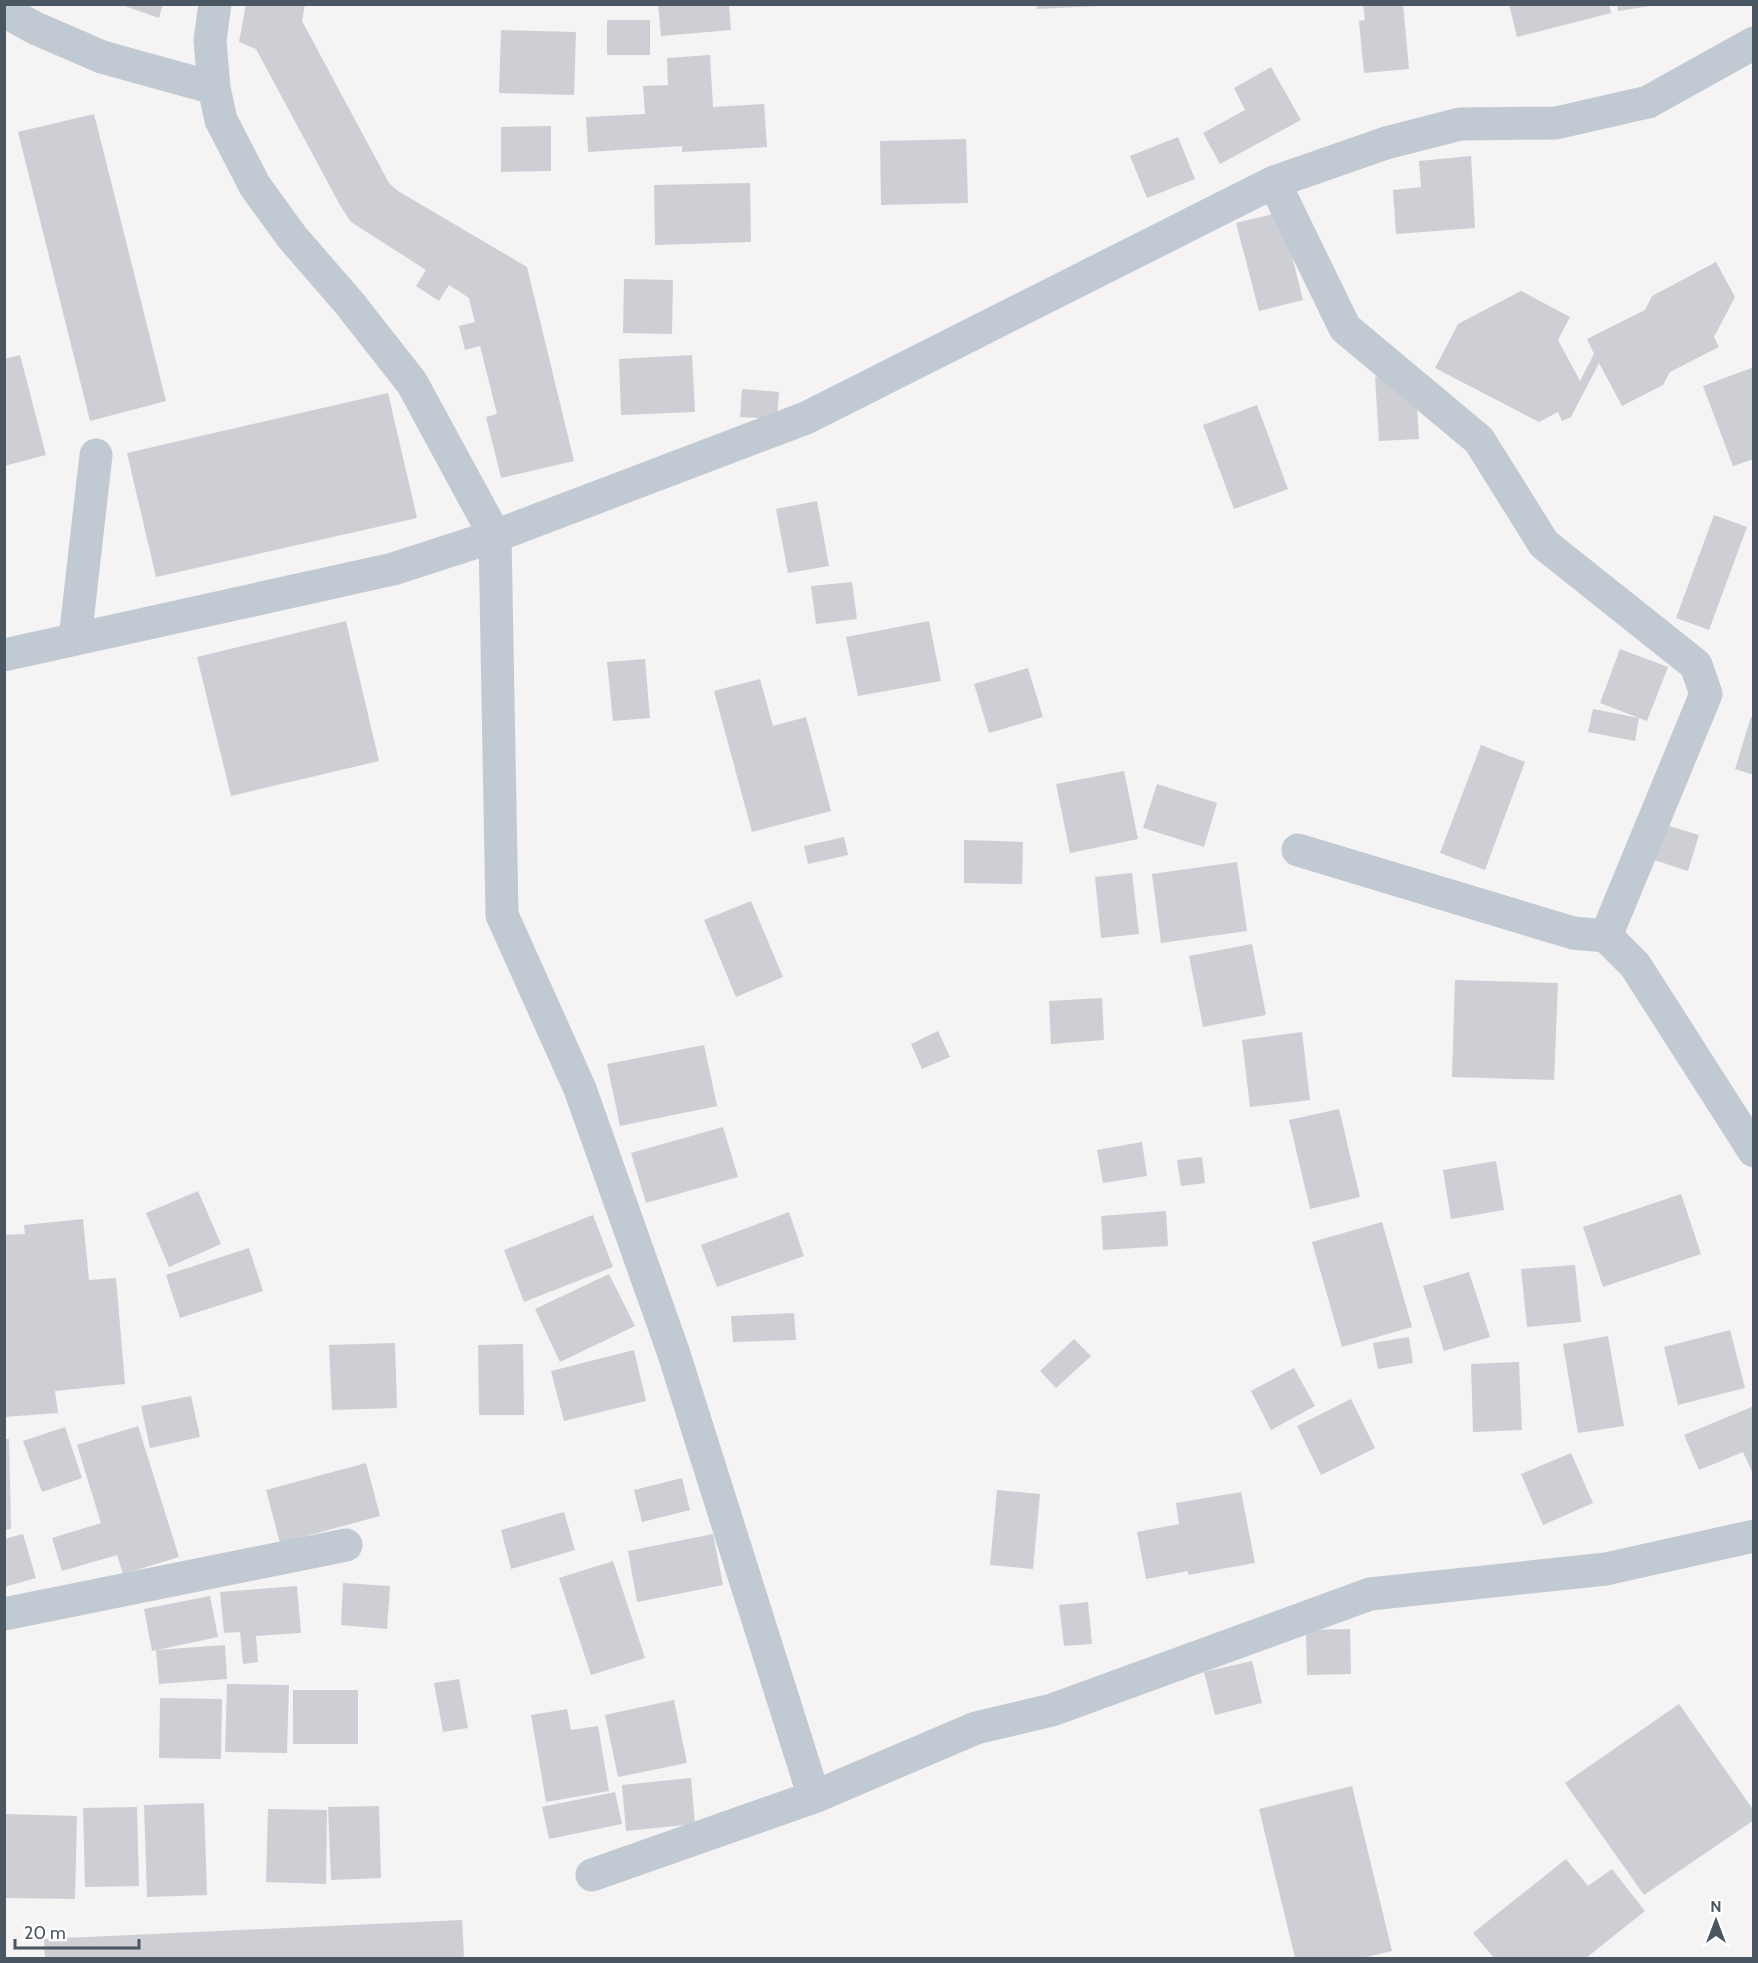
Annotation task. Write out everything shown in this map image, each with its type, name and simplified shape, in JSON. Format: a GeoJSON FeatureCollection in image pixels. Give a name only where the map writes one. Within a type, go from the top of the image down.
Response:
{"type":"FeatureCollection","features":[{"type":"Feature","properties":{"kind":"street"},"geometry":{"type":"LineString","coordinates":[[215,4],[210,40],[214,88],[221,120],[255,186],[292,237],[350,304],[411,384],[495,536],[502,915],[580,1089],[592,1121],[673,1351],[814,1797]]}},
{"type":"Feature","properties":{"kind":"street"},"geometry":{"type":"LineString","coordinates":[[4,11],[35,28],[102,57],[214,88]]}},
{"type":"Feature","properties":{"kind":"street"},"geometry":{"type":"LineString","coordinates":[[4,655],[393,568],[495,536],[806,418],[1274,182],[1386,143],[1461,124],[1556,123],[1648,102],[1754,43]]}},
{"type":"Feature","properties":{"kind":"street"},"geometry":{"type":"LineString","coordinates":[[1274,182],[1345,328],[1479,440],[1544,544],[1696,665],[1706,694],[1606,936]]}},
{"type":"Feature","properties":{"kind":"street"},"geometry":{"type":"LineString","coordinates":[[75,639],[96,455]]}},
{"type":"Feature","properties":{"kind":"street"},"geometry":{"type":"LineString","coordinates":[[1299,850],[1573,933],[1606,936],[1635,965],[1754,1151]]}},
{"type":"Feature","properties":{"kind":"street"},"geometry":{"type":"LineString","coordinates":[[592,1875],[814,1797],[976,1728],[1052,1710],[1370,1594],[1606,1569],[1754,1536]]}},
{"type":"Feature","properties":{"kind":"street"},"geometry":{"type":"LineString","coordinates":[[4,1614],[346,1545]]}},
{"type":"Feature","properties":{"kind":"building"},"geometry":{"type":"Polygon","coordinates":[[[119,4],[163,4],[159,18],[119,4]]]}},
{"type":"Feature","properties":{"kind":"building"},"geometry":{"type":"Polygon","coordinates":[[[246,4],[305,4],[302,21],[389,183],[398,191],[527,267],[574,461],[501,478],[486,417],[497,414],[480,346],[465,350],[459,326],[475,322],[469,298],[449,285],[439,301],[416,286],[426,270],[351,222],[256,49],[239,42],[246,4]]]}},
{"type":"Feature","properties":{"kind":"building"},"geometry":{"type":"Polygon","coordinates":[[[658,4],[729,4],[731,30],[661,36],[658,4]]]}},
{"type":"Feature","properties":{"kind":"building"},"geometry":{"type":"Polygon","coordinates":[[[1036,4],[1100,4],[1100,6],[1037,9],[1036,4]]]}},
{"type":"Feature","properties":{"kind":"building"},"geometry":{"type":"Polygon","coordinates":[[[1363,4],[1403,4],[1409,69],[1364,73],[1359,21],[1365,20],[1363,4]]]}},
{"type":"Feature","properties":{"kind":"building"},"geometry":{"type":"Polygon","coordinates":[[[1509,4],[1609,4],[1611,13],[1517,37],[1509,4]]]}},
{"type":"Feature","properties":{"kind":"building"},"geometry":{"type":"Polygon","coordinates":[[[1617,4],[1650,4],[1650,6],[1618,11],[1617,4]]]}},
{"type":"Feature","properties":{"kind":"building"},"geometry":{"type":"Polygon","coordinates":[[[607,20],[650,20],[650,55],[607,55],[607,20]]]}},
{"type":"Feature","properties":{"kind":"building"},"geometry":{"type":"Polygon","coordinates":[[[501,30],[576,32],[574,95],[499,93],[501,30]]]}},
{"type":"Feature","properties":{"kind":"building"},"geometry":{"type":"Polygon","coordinates":[[[710,55],[713,107],[764,104],[767,147],[682,152],[682,146],[588,152],[586,117],[645,114],[643,86],[668,85],[667,58],[710,55]]]}},
{"type":"Feature","properties":{"kind":"building"},"geometry":{"type":"Polygon","coordinates":[[[1271,67],[1301,120],[1220,164],[1203,133],[1245,110],[1234,88],[1271,67]]]}},
{"type":"Feature","properties":{"kind":"building"},"geometry":{"type":"Polygon","coordinates":[[[94,114],[166,401],[90,421],[18,132],[94,114]]]}},
{"type":"Feature","properties":{"kind":"building"},"geometry":{"type":"Polygon","coordinates":[[[551,126],[551,171],[501,172],[501,127],[551,126]]]}},
{"type":"Feature","properties":{"kind":"building"},"geometry":{"type":"Polygon","coordinates":[[[1178,137],[1195,179],[1147,198],[1130,156],[1178,137]]]}},
{"type":"Feature","properties":{"kind":"building"},"geometry":{"type":"Polygon","coordinates":[[[966,139],[968,203],[881,205],[880,141],[966,139]]]}},
{"type":"Feature","properties":{"kind":"building"},"geometry":{"type":"Polygon","coordinates":[[[1471,156],[1475,228],[1396,234],[1393,190],[1421,187],[1419,161],[1471,156]]]}},
{"type":"Feature","properties":{"kind":"building"},"geometry":{"type":"Polygon","coordinates":[[[750,183],[751,242],[655,245],[654,185],[750,183]]]}},
{"type":"Feature","properties":{"kind":"building"},"geometry":{"type":"Polygon","coordinates":[[[1281,212],[1303,300],[1259,311],[1236,223],[1281,212]]]}},
{"type":"Feature","properties":{"kind":"building"},"geometry":{"type":"Polygon","coordinates":[[[1716,262],[1735,297],[1714,337],[1719,347],[1670,372],[1663,385],[1622,406],[1599,363],[1571,417],[1562,421],[1558,412],[1539,422],[1435,368],[1458,324],[1521,291],[1570,317],[1558,340],[1580,381],[1594,354],[1587,339],[1645,310],[1652,296],[1716,262]]]}},
{"type":"Feature","properties":{"kind":"building"},"geometry":{"type":"Polygon","coordinates":[[[624,279],[673,280],[672,334],[623,333],[624,279]]]}},
{"type":"Feature","properties":{"kind":"building"},"geometry":{"type":"Polygon","coordinates":[[[20,355],[46,455],[4,466],[4,359],[20,355]]]}},
{"type":"Feature","properties":{"kind":"building"},"geometry":{"type":"Polygon","coordinates":[[[692,355],[695,412],[621,415],[619,359],[692,355]]]}},
{"type":"Feature","properties":{"kind":"building"},"geometry":{"type":"Polygon","coordinates":[[[1754,367],[1754,459],[1733,466],[1703,386],[1754,367]]]}},
{"type":"Feature","properties":{"kind":"building"},"geometry":{"type":"Polygon","coordinates":[[[1415,374],[1419,439],[1379,441],[1375,377],[1415,374]]]}},
{"type":"Feature","properties":{"kind":"building"},"geometry":{"type":"Polygon","coordinates":[[[742,389],[779,392],[777,419],[740,417],[742,389]]]}},
{"type":"Feature","properties":{"kind":"building"},"geometry":{"type":"Polygon","coordinates":[[[388,393],[417,518],[156,577],[127,453],[388,393]]]}},
{"type":"Feature","properties":{"kind":"building"},"geometry":{"type":"Polygon","coordinates":[[[1257,405],[1288,489],[1234,509],[1203,425],[1257,405]]]}},
{"type":"Feature","properties":{"kind":"building"},"geometry":{"type":"Polygon","coordinates":[[[817,501],[829,566],[788,573],[776,509],[817,501]]]}},
{"type":"Feature","properties":{"kind":"building"},"geometry":{"type":"Polygon","coordinates":[[[1714,515],[1747,527],[1709,630],[1676,618],[1714,515]]]}},
{"type":"Feature","properties":{"kind":"building"},"geometry":{"type":"Polygon","coordinates":[[[852,582],[857,619],[816,624],[811,586],[852,582]]]}},
{"type":"Feature","properties":{"kind":"building"},"geometry":{"type":"Polygon","coordinates":[[[346,621],[379,761],[231,796],[197,657],[346,621]]]}},
{"type":"Feature","properties":{"kind":"building"},"geometry":{"type":"Polygon","coordinates":[[[929,621],[941,681],[858,696],[846,637],[929,621]]]}},
{"type":"Feature","properties":{"kind":"building"},"geometry":{"type":"Polygon","coordinates":[[[1620,649],[1668,667],[1647,721],[1600,703],[1620,649]]]}},
{"type":"Feature","properties":{"kind":"building"},"geometry":{"type":"Polygon","coordinates":[[[645,659],[650,718],[613,721],[607,662],[645,659]]]}},
{"type":"Feature","properties":{"kind":"building"},"geometry":{"type":"Polygon","coordinates":[[[1028,668],[1043,717],[989,733],[974,684],[1028,668]]]}},
{"type":"Feature","properties":{"kind":"building"},"geometry":{"type":"Polygon","coordinates":[[[760,679],[773,726],[806,717],[831,811],[752,832],[714,691],[760,679]]]}},
{"type":"Feature","properties":{"kind":"building"},"geometry":{"type":"Polygon","coordinates":[[[1593,709],[1639,718],[1635,741],[1588,732],[1593,709]]]}},
{"type":"Feature","properties":{"kind":"building"},"geometry":{"type":"Polygon","coordinates":[[[1751,717],[1754,718],[1754,775],[1735,769],[1751,717]]]}},
{"type":"Feature","properties":{"kind":"building"},"geometry":{"type":"Polygon","coordinates":[[[1481,745],[1525,762],[1485,870],[1440,853],[1481,745]]]}},
{"type":"Feature","properties":{"kind":"building"},"geometry":{"type":"Polygon","coordinates":[[[1124,771],[1138,839],[1070,853],[1056,784],[1124,771]]]}},
{"type":"Feature","properties":{"kind":"building"},"geometry":{"type":"Polygon","coordinates":[[[1157,784],[1217,803],[1204,847],[1143,828],[1157,784]]]}},
{"type":"Feature","properties":{"kind":"building"},"geometry":{"type":"Polygon","coordinates":[[[1662,824],[1699,835],[1688,871],[1651,859],[1662,824]]]}},
{"type":"Feature","properties":{"kind":"building"},"geometry":{"type":"Polygon","coordinates":[[[844,837],[848,855],[808,864],[804,846],[844,837]]]}},
{"type":"Feature","properties":{"kind":"building"},"geometry":{"type":"Polygon","coordinates":[[[964,840],[1023,842],[1022,884],[964,883],[964,840]]]}},
{"type":"Feature","properties":{"kind":"building"},"geometry":{"type":"Polygon","coordinates":[[[1237,862],[1247,931],[1161,943],[1152,874],[1237,862]]]}},
{"type":"Feature","properties":{"kind":"building"},"geometry":{"type":"Polygon","coordinates":[[[1132,873],[1139,934],[1101,938],[1095,877],[1132,873]]]}},
{"type":"Feature","properties":{"kind":"building"},"geometry":{"type":"Polygon","coordinates":[[[751,901],[783,977],[736,997],[704,920],[751,901]]]}},
{"type":"Feature","properties":{"kind":"building"},"geometry":{"type":"Polygon","coordinates":[[[1252,944],[1266,1015],[1203,1027],[1189,956],[1252,944]]]}},
{"type":"Feature","properties":{"kind":"building"},"geometry":{"type":"Polygon","coordinates":[[[1455,980],[1558,983],[1554,1080],[1452,1077],[1455,980]]]}},
{"type":"Feature","properties":{"kind":"building"},"geometry":{"type":"Polygon","coordinates":[[[1102,998],[1104,1040],[1051,1044],[1049,1001],[1102,998]]]}},
{"type":"Feature","properties":{"kind":"building"},"geometry":{"type":"Polygon","coordinates":[[[938,1031],[950,1057],[922,1069],[911,1044],[938,1031]]]}},
{"type":"Feature","properties":{"kind":"building"},"geometry":{"type":"Polygon","coordinates":[[[1302,1032],[1310,1100],[1250,1107],[1242,1040],[1302,1032]]]}},
{"type":"Feature","properties":{"kind":"building"},"geometry":{"type":"Polygon","coordinates":[[[704,1045],[717,1106],[620,1126],[607,1064],[704,1045]]]}},
{"type":"Feature","properties":{"kind":"building"},"geometry":{"type":"Polygon","coordinates":[[[1339,1109],[1360,1197],[1310,1209],[1289,1120],[1339,1109]]]}},
{"type":"Feature","properties":{"kind":"building"},"geometry":{"type":"Polygon","coordinates":[[[723,1127],[738,1177],[646,1203],[631,1153],[723,1127]]]}},
{"type":"Feature","properties":{"kind":"building"},"geometry":{"type":"Polygon","coordinates":[[[1142,1142],[1147,1176],[1103,1183],[1097,1150],[1142,1142]]]}},
{"type":"Feature","properties":{"kind":"building"},"geometry":{"type":"Polygon","coordinates":[[[1202,1157],[1205,1183],[1181,1186],[1177,1160],[1202,1157]]]}},
{"type":"Feature","properties":{"kind":"building"},"geometry":{"type":"Polygon","coordinates":[[[1496,1161],[1504,1210],[1451,1219],[1443,1170],[1496,1161]]]}},
{"type":"Feature","properties":{"kind":"building"},"geometry":{"type":"Polygon","coordinates":[[[198,1191],[221,1244],[169,1267],[146,1213],[198,1191]]]}},
{"type":"Feature","properties":{"kind":"building"},"geometry":{"type":"Polygon","coordinates":[[[1681,1194],[1701,1254],[1603,1287],[1583,1227],[1681,1194]]]}},
{"type":"Feature","properties":{"kind":"building"},"geometry":{"type":"Polygon","coordinates":[[[1166,1211],[1168,1246],[1103,1250],[1101,1216],[1166,1211]]]}},
{"type":"Feature","properties":{"kind":"building"},"geometry":{"type":"Polygon","coordinates":[[[789,1212],[804,1256],[717,1287],[701,1245],[789,1212]]]}},
{"type":"Feature","properties":{"kind":"building"},"geometry":{"type":"Polygon","coordinates":[[[593,1215],[613,1267],[524,1302],[504,1250],[593,1215]]]}},
{"type":"Feature","properties":{"kind":"building"},"geometry":{"type":"Polygon","coordinates":[[[83,1219],[89,1280],[116,1278],[125,1384],[55,1391],[58,1413],[4,1417],[4,1235],[25,1234],[24,1225],[83,1219]]]}},
{"type":"Feature","properties":{"kind":"building"},"geometry":{"type":"Polygon","coordinates":[[[1382,1222],[1412,1327],[1342,1347],[1312,1242],[1382,1222]]]}},
{"type":"Feature","properties":{"kind":"building"},"geometry":{"type":"Polygon","coordinates":[[[249,1248],[263,1291],[180,1318],[166,1275],[249,1248]]]}},
{"type":"Feature","properties":{"kind":"building"},"geometry":{"type":"Polygon","coordinates":[[[1575,1265],[1581,1322],[1527,1327],[1521,1269],[1575,1265]]]}},
{"type":"Feature","properties":{"kind":"building"},"geometry":{"type":"Polygon","coordinates":[[[1469,1272],[1490,1337],[1444,1351],[1423,1286],[1469,1272]]]}},
{"type":"Feature","properties":{"kind":"building"},"geometry":{"type":"Polygon","coordinates":[[[609,1274],[635,1326],[560,1362],[535,1309],[609,1274]]]}},
{"type":"Feature","properties":{"kind":"building"},"geometry":{"type":"Polygon","coordinates":[[[794,1313],[796,1340],[733,1342],[731,1316],[794,1313]]]}},
{"type":"Feature","properties":{"kind":"building"},"geometry":{"type":"Polygon","coordinates":[[[1730,1330],[1745,1388],[1678,1405],[1664,1347],[1730,1330]]]}},
{"type":"Feature","properties":{"kind":"building"},"geometry":{"type":"Polygon","coordinates":[[[1608,1336],[1624,1426],[1578,1433],[1563,1344],[1608,1336]]]}},
{"type":"Feature","properties":{"kind":"building"},"geometry":{"type":"Polygon","coordinates":[[[1409,1337],[1413,1363],[1378,1369],[1373,1343],[1409,1337]]]}},
{"type":"Feature","properties":{"kind":"building"},"geometry":{"type":"Polygon","coordinates":[[[1074,1339],[1091,1356],[1056,1388],[1040,1371],[1074,1339]]]}},
{"type":"Feature","properties":{"kind":"building"},"geometry":{"type":"Polygon","coordinates":[[[395,1343],[397,1408],[332,1410],[329,1345],[395,1343]]]}},
{"type":"Feature","properties":{"kind":"building"},"geometry":{"type":"Polygon","coordinates":[[[523,1344],[524,1415],[479,1415],[478,1345],[523,1344]]]}},
{"type":"Feature","properties":{"kind":"building"},"geometry":{"type":"Polygon","coordinates":[[[634,1350],[646,1401],[564,1421],[551,1371],[634,1350]]]}},
{"type":"Feature","properties":{"kind":"building"},"geometry":{"type":"Polygon","coordinates":[[[1519,1362],[1522,1430],[1473,1432],[1471,1364],[1519,1362]]]}},
{"type":"Feature","properties":{"kind":"building"},"geometry":{"type":"Polygon","coordinates":[[[1294,1368],[1315,1406],[1271,1430],[1251,1391],[1294,1368]]]}},
{"type":"Feature","properties":{"kind":"building"},"geometry":{"type":"Polygon","coordinates":[[[191,1396],[200,1437],[150,1448],[141,1406],[191,1396]]]}},
{"type":"Feature","properties":{"kind":"building"},"geometry":{"type":"Polygon","coordinates":[[[1351,1399],[1375,1448],[1321,1475],[1297,1426],[1351,1399]]]}},
{"type":"Feature","properties":{"kind":"building"},"geometry":{"type":"Polygon","coordinates":[[[1754,1406],[1754,1476],[1743,1452],[1699,1470],[1684,1435],[1754,1406]]]}},
{"type":"Feature","properties":{"kind":"building"},"geometry":{"type":"Polygon","coordinates":[[[138,1426],[179,1557],[123,1574],[117,1555],[62,1571],[52,1538],[101,1523],[77,1445],[138,1426]]]}},
{"type":"Feature","properties":{"kind":"building"},"geometry":{"type":"Polygon","coordinates":[[[65,1427],[82,1478],[42,1492],[23,1441],[65,1427]]]}},
{"type":"Feature","properties":{"kind":"building"},"geometry":{"type":"Polygon","coordinates":[[[4,1439],[9,1439],[11,1529],[4,1530],[4,1439]]]}},
{"type":"Feature","properties":{"kind":"building"},"geometry":{"type":"Polygon","coordinates":[[[1571,1453],[1593,1503],[1543,1525],[1521,1474],[1571,1453]]]}},
{"type":"Feature","properties":{"kind":"building"},"geometry":{"type":"Polygon","coordinates":[[[366,1463],[380,1516],[280,1543],[266,1490],[366,1463]]]}},
{"type":"Feature","properties":{"kind":"building"},"geometry":{"type":"Polygon","coordinates":[[[682,1478],[690,1510],[642,1522],[634,1490],[682,1478]]]}},
{"type":"Feature","properties":{"kind":"building"},"geometry":{"type":"Polygon","coordinates":[[[997,1490],[1040,1494],[1033,1569],[990,1565],[997,1490]]]}},
{"type":"Feature","properties":{"kind":"building"},"geometry":{"type":"Polygon","coordinates":[[[1241,1492],[1255,1563],[1188,1575],[1188,1571],[1146,1579],[1137,1532],[1179,1524],[1176,1503],[1241,1492]]]}},
{"type":"Feature","properties":{"kind":"building"},"geometry":{"type":"Polygon","coordinates":[[[564,1512],[575,1550],[511,1569],[501,1530],[564,1512]]]}},
{"type":"Feature","properties":{"kind":"building"},"geometry":{"type":"Polygon","coordinates":[[[23,1534],[36,1578],[4,1587],[4,1539],[23,1534]]]}},
{"type":"Feature","properties":{"kind":"building"},"geometry":{"type":"Polygon","coordinates":[[[713,1534],[723,1585],[637,1602],[628,1551],[713,1534]]]}},
{"type":"Feature","properties":{"kind":"building"},"geometry":{"type":"Polygon","coordinates":[[[613,1561],[645,1658],[591,1675],[559,1578],[613,1561]]]}},
{"type":"Feature","properties":{"kind":"building"},"geometry":{"type":"Polygon","coordinates":[[[343,1583],[390,1586],[387,1629],[341,1625],[343,1583]]]}},
{"type":"Feature","properties":{"kind":"building"},"geometry":{"type":"Polygon","coordinates":[[[297,1586],[301,1633],[256,1636],[258,1662],[243,1664],[240,1632],[224,1633],[220,1592],[297,1586]]]}},
{"type":"Feature","properties":{"kind":"building"},"geometry":{"type":"Polygon","coordinates":[[[210,1596],[218,1637],[152,1651],[144,1609],[210,1596]]]}},
{"type":"Feature","properties":{"kind":"building"},"geometry":{"type":"Polygon","coordinates":[[[1088,1602],[1092,1644],[1064,1646],[1059,1605],[1088,1602]]]}},
{"type":"Feature","properties":{"kind":"building"},"geometry":{"type":"Polygon","coordinates":[[[1350,1629],[1351,1674],[1307,1675],[1306,1630],[1350,1629]]]}},
{"type":"Feature","properties":{"kind":"building"},"geometry":{"type":"Polygon","coordinates":[[[225,1645],[227,1679],[159,1684],[156,1650],[225,1645]]]}},
{"type":"Feature","properties":{"kind":"building"},"geometry":{"type":"Polygon","coordinates":[[[1252,1661],[1262,1703],[1215,1715],[1204,1672],[1252,1661]]]}},
{"type":"Feature","properties":{"kind":"building"},"geometry":{"type":"Polygon","coordinates":[[[459,1679],[468,1728],[443,1732],[434,1683],[459,1679]]]}},
{"type":"Feature","properties":{"kind":"building"},"geometry":{"type":"Polygon","coordinates":[[[227,1684],[289,1685],[287,1753],[225,1752],[227,1684]]]}},
{"type":"Feature","properties":{"kind":"building"},"geometry":{"type":"Polygon","coordinates":[[[293,1690],[358,1690],[358,1744],[293,1744],[293,1690]]]}},
{"type":"Feature","properties":{"kind":"building"},"geometry":{"type":"Polygon","coordinates":[[[160,1698],[222,1699],[221,1759],[159,1758],[160,1698]]]}},
{"type":"Feature","properties":{"kind":"building"},"geometry":{"type":"Polygon","coordinates":[[[674,1700],[687,1763],[618,1777],[605,1715],[674,1700]]]}},
{"type":"Feature","properties":{"kind":"building"},"geometry":{"type":"Polygon","coordinates":[[[1679,1704],[1754,1811],[1754,1820],[1644,1895],[1565,1783],[1679,1704]]]}},
{"type":"Feature","properties":{"kind":"building"},"geometry":{"type":"Polygon","coordinates":[[[567,1709],[571,1730],[598,1726],[609,1791],[546,1802],[531,1715],[567,1709]]]}},
{"type":"Feature","properties":{"kind":"building"},"geometry":{"type":"Polygon","coordinates":[[[691,1778],[695,1824],[626,1831],[622,1785],[691,1778]]]}},
{"type":"Feature","properties":{"kind":"building"},"geometry":{"type":"Polygon","coordinates":[[[1352,1786],[1392,1951],[1362,1958],[1295,1958],[1259,1809],[1352,1786]]]}},
{"type":"Feature","properties":{"kind":"building"},"geometry":{"type":"Polygon","coordinates":[[[615,1792],[622,1824],[549,1839],[542,1807],[615,1792]]]}},
{"type":"Feature","properties":{"kind":"building"},"geometry":{"type":"Polygon","coordinates":[[[204,1803],[207,1895],[147,1897],[144,1805],[204,1803]]]}},
{"type":"Feature","properties":{"kind":"building"},"geometry":{"type":"Polygon","coordinates":[[[379,1806],[381,1878],[331,1880],[328,1807],[379,1806]]]}},
{"type":"Feature","properties":{"kind":"building"},"geometry":{"type":"Polygon","coordinates":[[[137,1807],[139,1886],[85,1887],[83,1808],[137,1807]]]}},
{"type":"Feature","properties":{"kind":"building"},"geometry":{"type":"Polygon","coordinates":[[[268,1809],[327,1810],[326,1884],[266,1882],[268,1809]]]}},
{"type":"Feature","properties":{"kind":"building"},"geometry":{"type":"Polygon","coordinates":[[[5,1814],[77,1816],[75,1899],[5,1898],[5,1814]]]}},
{"type":"Feature","properties":{"kind":"building"},"geometry":{"type":"Polygon","coordinates":[[[1566,1859],[1588,1886],[1612,1869],[1645,1911],[1586,1958],[1494,1958],[1473,1933],[1566,1859]]]}},
{"type":"Feature","properties":{"kind":"building"},"geometry":{"type":"Polygon","coordinates":[[[462,1920],[464,1958],[45,1958],[44,1939],[462,1920]]]}}]}
